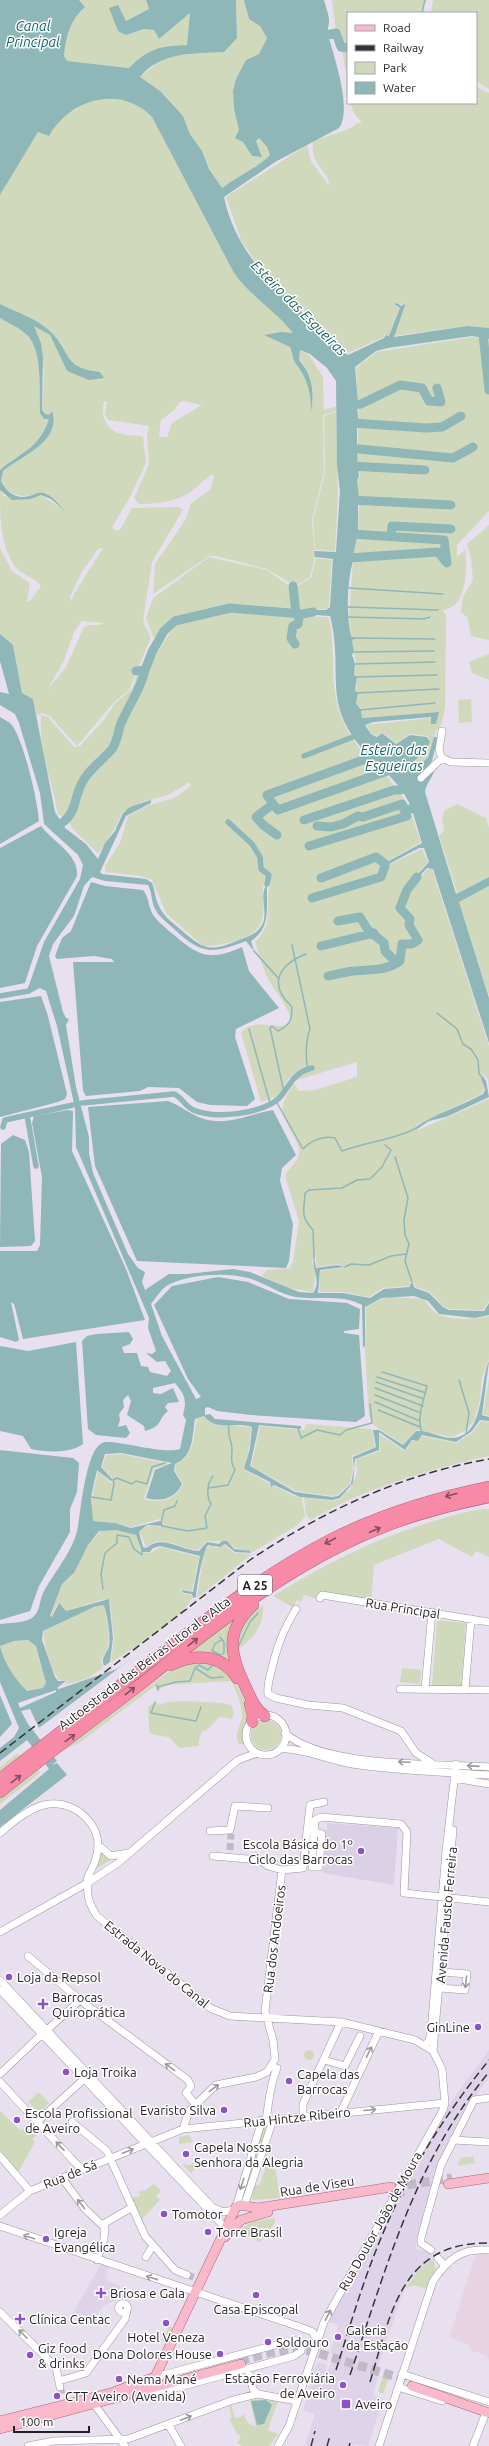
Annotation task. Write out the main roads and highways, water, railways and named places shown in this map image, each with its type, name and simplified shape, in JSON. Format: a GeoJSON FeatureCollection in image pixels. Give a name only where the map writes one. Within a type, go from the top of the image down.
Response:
{"type":"FeatureCollection","features":[{"type":"Feature","properties":{"kind":"highway","name":"Autoestrada das Beiras Litoral e Alta"},"geometry":{"type":"LineString","coordinates":[[0,1792],[30,1762],[233,1600],[332,1539],[410,1506],[489,1487]]}},
{"type":"Feature","properties":{"kind":"highway","name":"Autoestrada das Beiras Litoral e Alta"},"geometry":{"type":"LineString","coordinates":[[54,1743],[151,1675],[205,1633],[270,1588],[337,1548],[376,1530],[415,1515],[489,1497]]}},
{"type":"Feature","properties":{"kind":"highway"},"geometry":{"type":"LineString","coordinates":[[265,1716],[256,1708],[235,1663],[232,1648],[234,1633],[238,1622],[270,1588]]}},
{"type":"Feature","properties":{"kind":"highway"},"geometry":{"type":"LineString","coordinates":[[151,1675],[187,1658],[204,1657],[221,1662],[234,1673],[240,1683],[253,1710],[252,1722]]}},
{"type":"Feature","properties":{"kind":"highway","name":"Autoestrada das Beiras Litoral e Alta"},"geometry":{"type":"LineString","coordinates":[[0,1779],[30,1762]]}},
{"type":"Feature","properties":{"kind":"main road"},"geometry":{"type":"LineString","coordinates":[[489,2172],[450,2181],[489,2178]]}},
{"type":"Feature","properties":{"kind":"main road","name":"Rua de Viseu"},"geometry":{"type":"LineString","coordinates":[[239,2213],[258,2214],[390,2191]]}},
{"type":"Feature","properties":{"kind":"main road"},"geometry":{"type":"LineString","coordinates":[[0,2429],[94,2404],[155,2377],[216,2247],[239,2213]]}},
{"type":"Feature","properties":{"kind":"main road"},"geometry":{"type":"LineString","coordinates":[[216,2247],[239,2213]]}},
{"type":"Feature","properties":{"kind":"main road"},"geometry":{"type":"LineString","coordinates":[[0,2421],[64,2401],[116,2395],[243,2365]]}},
{"type":"Feature","properties":{"kind":"main road"},"geometry":{"type":"LineString","coordinates":[[412,2384],[488,2413]]}},
{"type":"Feature","properties":{"kind":"water"},"geometry":{"type":"Polygon","coordinates":[[[0,0],[79,0],[85,7],[76,17],[70,29],[64,56],[67,61],[129,68],[136,61],[155,49],[169,46],[187,45],[190,13],[159,39],[154,30],[144,29],[126,35],[118,31],[109,8],[118,5],[126,21],[149,9],[146,0],[236,0],[237,38],[224,52],[190,54],[168,58],[158,62],[140,77],[160,91],[183,116],[190,134],[202,151],[209,169],[222,188],[270,155],[267,147],[259,138],[256,141],[262,157],[252,156],[243,142],[235,138],[239,130],[234,109],[233,91],[236,79],[246,60],[259,54],[267,38],[260,26],[249,19],[244,0],[324,0],[329,19],[328,34],[341,82],[344,108],[343,119],[339,128],[275,162],[224,197],[231,221],[242,243],[255,263],[288,299],[340,350],[348,355],[384,338],[386,335],[389,336],[400,308],[394,304],[397,303],[401,306],[406,303],[394,337],[467,326],[489,328],[489,339],[472,336],[388,348],[376,351],[355,367],[358,403],[361,404],[357,408],[359,422],[363,423],[357,426],[357,446],[360,448],[357,451],[359,477],[357,479],[359,498],[362,500],[358,503],[358,531],[364,535],[357,537],[353,556],[359,558],[353,560],[351,569],[348,588],[348,608],[351,636],[355,638],[352,641],[354,651],[352,655],[355,664],[354,675],[357,677],[355,690],[358,693],[356,703],[361,710],[362,718],[439,712],[436,724],[431,724],[431,717],[373,722],[365,725],[371,734],[377,737],[382,733],[396,744],[410,735],[427,737],[430,742],[425,752],[408,766],[413,772],[428,757],[434,737],[438,737],[432,761],[417,780],[420,782],[435,767],[425,792],[456,894],[489,877],[489,886],[459,902],[489,998],[489,1043],[433,869],[427,868],[410,887],[409,884],[429,862],[424,848],[419,848],[387,865],[381,877],[377,876],[383,870],[384,864],[374,856],[380,856],[385,863],[422,843],[413,813],[404,810],[411,806],[402,790],[387,773],[379,775],[384,771],[373,759],[364,760],[368,755],[353,736],[344,720],[338,703],[334,636],[330,616],[302,614],[300,610],[326,610],[330,607],[333,559],[315,557],[314,551],[336,552],[340,491],[337,466],[336,381],[327,368],[310,354],[300,350],[299,360],[310,377],[313,397],[311,411],[308,386],[295,362],[290,347],[264,335],[281,332],[293,333],[279,317],[241,282],[234,273],[152,117],[139,107],[125,101],[111,99],[96,100],[82,105],[69,113],[58,123],[49,136],[38,132],[0,195],[0,0]]]}},
{"type":"Feature","properties":{"kind":"water"},"geometry":{"type":"Polygon","coordinates":[[[0,304],[33,319],[45,327],[58,340],[73,363],[88,370],[100,372],[104,378],[89,380],[67,371],[50,335],[34,326],[41,343],[43,357],[42,410],[45,414],[49,415],[52,411],[54,422],[46,440],[29,454],[3,471],[1,481],[9,492],[16,496],[31,496],[40,492],[47,494],[66,512],[51,499],[41,495],[31,499],[12,500],[0,490],[0,470],[35,444],[45,429],[49,419],[44,419],[40,413],[40,383],[36,351],[32,342],[24,332],[0,318],[0,304]]]}},
{"type":"Feature","properties":{"kind":"water"},"geometry":{"type":"Polygon","coordinates":[[[0,634],[13,645],[22,693],[33,699],[55,812],[65,828],[86,844],[98,859],[105,843],[115,831],[123,813],[130,807],[151,800],[151,803],[126,816],[100,872],[102,874],[146,879],[152,883],[161,910],[168,919],[201,945],[213,948],[229,944],[249,936],[260,928],[264,920],[263,894],[267,884],[267,908],[265,923],[258,936],[251,941],[254,951],[246,941],[216,950],[208,950],[192,944],[161,917],[154,906],[148,885],[105,881],[92,877],[84,886],[74,916],[53,944],[49,956],[63,1012],[66,1018],[69,1019],[66,1025],[76,1087],[89,1137],[89,1153],[93,1173],[128,1254],[138,1268],[145,1272],[142,1282],[145,1290],[169,1274],[187,1274],[233,1269],[250,1272],[299,1292],[313,1293],[317,1284],[313,1262],[314,1257],[316,1268],[337,1265],[345,1267],[320,1270],[318,1293],[343,1293],[370,1298],[384,1289],[409,1287],[412,1282],[415,1288],[429,1293],[443,1307],[449,1310],[484,1311],[489,1303],[489,1315],[475,1318],[439,1314],[428,1301],[414,1296],[382,1298],[365,1307],[365,1346],[363,1348],[362,1305],[355,1302],[339,1298],[304,1298],[290,1296],[254,1280],[230,1275],[198,1276],[170,1284],[159,1293],[151,1304],[162,1336],[196,1399],[201,1397],[188,1379],[154,1305],[172,1286],[218,1277],[248,1282],[289,1299],[347,1303],[360,1309],[359,1329],[344,1331],[344,1333],[359,1335],[365,1416],[356,1422],[251,1415],[217,1411],[208,1407],[205,1408],[205,1415],[210,1414],[215,1419],[301,1426],[301,1429],[259,1425],[250,1466],[295,1492],[332,1497],[338,1496],[351,1484],[354,1468],[353,1457],[376,1447],[373,1430],[379,1430],[403,1445],[416,1431],[448,1438],[463,1435],[471,1428],[476,1419],[480,1407],[486,1370],[489,1361],[482,1415],[489,1417],[489,1421],[480,1420],[472,1431],[456,1442],[422,1435],[418,1441],[412,1440],[405,1450],[379,1432],[379,1450],[355,1459],[353,1483],[340,1498],[332,1500],[300,1497],[274,1485],[271,1487],[270,1482],[244,1469],[250,1448],[252,1427],[246,1425],[214,1424],[204,1416],[195,1419],[189,1451],[186,1456],[175,1464],[174,1471],[182,1484],[176,1493],[167,1498],[157,1500],[146,1498],[155,1470],[172,1463],[121,1453],[105,1454],[101,1467],[113,1480],[111,1481],[97,1470],[91,1497],[93,1521],[115,1523],[131,1528],[160,1521],[164,1526],[147,1525],[139,1532],[143,1547],[146,1548],[159,1542],[199,1551],[207,1542],[219,1544],[222,1541],[227,1541],[234,1549],[250,1551],[251,1553],[235,1552],[225,1544],[220,1547],[208,1545],[202,1562],[196,1597],[193,1598],[192,1594],[184,1593],[181,1590],[193,1592],[200,1556],[160,1546],[153,1548],[150,1552],[142,1552],[136,1535],[116,1530],[99,1531],[88,1545],[74,1573],[62,1584],[50,1616],[52,1617],[59,1603],[66,1611],[109,1599],[113,1638],[110,1662],[104,1666],[103,1660],[109,1646],[109,1637],[107,1618],[103,1605],[94,1607],[43,1631],[42,1640],[55,1677],[58,1681],[66,1681],[57,1688],[59,1689],[117,1669],[131,1659],[39,1728],[30,1709],[21,1711],[28,1724],[57,1761],[52,1765],[57,1763],[67,1775],[0,1827],[0,1810],[49,1769],[27,1740],[0,1761],[0,1748],[14,1737],[19,1728],[0,1682],[0,1646],[0,1624],[20,1622],[30,1619],[36,1614],[43,1593],[69,1552],[76,1535],[85,1481],[88,1468],[96,1448],[102,1443],[107,1442],[161,1450],[180,1449],[186,1420],[183,1415],[185,1401],[181,1391],[175,1383],[153,1388],[153,1393],[161,1394],[173,1388],[179,1402],[168,1403],[165,1407],[168,1411],[155,1427],[145,1431],[144,1426],[127,1415],[131,1401],[128,1395],[123,1400],[124,1407],[119,1414],[120,1420],[118,1427],[126,1425],[130,1433],[126,1438],[96,1435],[88,1429],[82,1341],[87,1336],[129,1332],[133,1339],[130,1344],[122,1347],[124,1353],[137,1353],[141,1366],[148,1367],[150,1372],[167,1376],[171,1371],[165,1361],[157,1362],[146,1353],[152,1354],[156,1351],[148,1328],[149,1318],[76,1147],[75,1108],[57,1026],[46,991],[40,988],[32,992],[27,991],[44,942],[80,879],[83,865],[78,855],[44,824],[40,793],[19,723],[15,714],[0,705],[0,692],[9,694],[0,661],[0,634]],[[28,1640],[14,1641],[0,1646],[4,1659],[10,1670],[27,1691],[43,1688],[46,1683],[36,1646],[28,1640]],[[56,1690],[18,1703],[20,1708],[56,1692],[56,1690]]]}},
{"type":"Feature","properties":{"kind":"water"},"geometry":{"type":"Polygon","coordinates":[[[0,717],[11,724],[16,731],[25,755],[33,785],[39,821],[0,844],[0,717]]]}},
{"type":"Feature","properties":{"kind":"water"},"geometry":{"type":"Polygon","coordinates":[[[41,826],[70,855],[77,868],[77,876],[37,946],[25,983],[0,988],[0,848],[41,826]]]}},
{"type":"Feature","properties":{"kind":"water"},"geometry":{"type":"Polygon","coordinates":[[[91,882],[105,886],[143,890],[156,919],[183,942],[198,952],[213,955],[222,954],[242,947],[249,971],[279,1008],[236,1029],[235,1037],[255,1099],[247,1106],[210,1105],[197,1102],[179,1088],[148,1087],[140,1091],[86,1096],[83,1091],[73,962],[114,962],[112,959],[94,956],[57,959],[55,956],[62,938],[71,931],[91,882]]]}},
{"type":"Feature","properties":{"kind":"water"},"geometry":{"type":"Polygon","coordinates":[[[41,996],[48,1016],[67,1094],[65,1099],[58,1102],[0,1117],[0,1002],[41,996]]]}},
{"type":"Feature","properties":{"kind":"water"},"geometry":{"type":"Polygon","coordinates":[[[483,1077],[486,1081],[489,1097],[446,1117],[429,1121],[417,1129],[417,1126],[425,1121],[483,1094],[485,1090],[481,1078],[483,1077]]]}},
{"type":"Feature","properties":{"kind":"water"},"geometry":{"type":"Polygon","coordinates":[[[168,1101],[199,1117],[213,1121],[239,1119],[273,1110],[296,1155],[282,1168],[280,1181],[293,1224],[289,1261],[286,1268],[137,1261],[95,1166],[88,1107],[168,1101]]]}},
{"type":"Feature","properties":{"kind":"water"},"geometry":{"type":"Polygon","coordinates":[[[68,1110],[73,1111],[72,1151],[126,1269],[145,1320],[23,1339],[14,1304],[11,1302],[19,1340],[16,1342],[0,1337],[0,1251],[37,1251],[40,1245],[42,1177],[32,1123],[34,1116],[68,1110]]]}},
{"type":"Feature","properties":{"kind":"water"},"geometry":{"type":"Polygon","coordinates":[[[13,1135],[25,1140],[29,1152],[35,1241],[31,1246],[0,1247],[1,1144],[13,1135]]]}},
{"type":"Feature","properties":{"kind":"water"},"geometry":{"type":"Polygon","coordinates":[[[76,1342],[83,1444],[65,1451],[37,1450],[31,1449],[23,1436],[0,1431],[0,1346],[28,1351],[76,1342]]]}},
{"type":"Feature","properties":{"kind":"water"},"geometry":{"type":"Polygon","coordinates":[[[0,1450],[73,1458],[79,1463],[77,1492],[70,1509],[70,1532],[39,1586],[30,1611],[0,1620],[0,1450]]]}},
{"type":"Feature","properties":{"kind":"water"},"geometry":{"type":"Polygon","coordinates":[[[0,1695],[12,1724],[0,1737],[0,1695]]]}},
{"type":"Feature","properties":{"kind":"water"},"geometry":{"type":"Polygon","coordinates":[[[266,2400],[272,2405],[264,2424],[257,2425],[251,2401],[266,2400]]]}},
{"type":"Feature","properties":{"kind":"waterway"},"geometry":{"type":"LineString","coordinates":[[422,12],[425,0]]}},
{"type":"Feature","properties":{"kind":"waterway"},"geometry":{"type":"LineString","coordinates":[[316,37],[336,33],[341,47],[347,48]]}},
{"type":"Feature","properties":{"kind":"waterway"},"geometry":{"type":"LineString","coordinates":[[483,334],[489,390]]}},
{"type":"Feature","properties":{"kind":"waterway"},"geometry":{"type":"LineString","coordinates":[[349,405],[361,404],[400,385],[422,388],[429,401],[441,402],[437,388]]}},
{"type":"Feature","properties":{"kind":"waterway"},"geometry":{"type":"LineString","coordinates":[[352,423],[426,428],[442,427],[461,416]]}},
{"type":"Feature","properties":{"kind":"waterway"},"geometry":{"type":"LineString","coordinates":[[349,448],[453,458],[473,447]]}},
{"type":"Feature","properties":{"kind":"waterway"},"geometry":{"type":"LineString","coordinates":[[350,466],[425,470]]}},
{"type":"Feature","properties":{"kind":"waterway"},"geometry":{"type":"LineString","coordinates":[[351,500],[451,505]]}},
{"type":"Feature","properties":{"kind":"waterway"},"geometry":{"type":"LineString","coordinates":[[391,536],[392,526],[451,529]]}},
{"type":"Feature","properties":{"kind":"waterway"},"geometry":{"type":"LineString","coordinates":[[351,534],[444,540],[447,563]]}},
{"type":"Feature","properties":{"kind":"waterway"},"geometry":{"type":"LineString","coordinates":[[348,558],[438,552],[446,562]]}},
{"type":"Feature","properties":{"kind":"waterway"},"geometry":{"type":"LineString","coordinates":[[293,586],[296,614],[299,617],[298,624],[293,626],[291,638],[295,644]]}},
{"type":"Feature","properties":{"kind":"waterway"},"geometry":{"type":"LineString","coordinates":[[349,588],[443,594]]}},
{"type":"Feature","properties":{"kind":"waterway"},"geometry":{"type":"LineString","coordinates":[[348,607],[438,610]]}},
{"type":"Feature","properties":{"kind":"waterway"},"geometry":{"type":"LineString","coordinates":[[136,671],[145,670],[152,652],[164,631],[175,621],[230,608],[302,614],[313,612]]}},
{"type":"Feature","properties":{"kind":"waterway"},"geometry":{"type":"LineString","coordinates":[[347,617],[424,619],[430,617]]}},
{"type":"Feature","properties":{"kind":"waterway"},"geometry":{"type":"LineString","coordinates":[[353,638],[435,639]]}},
{"type":"Feature","properties":{"kind":"waterway"},"geometry":{"type":"LineString","coordinates":[[352,652],[434,651]]}},
{"type":"Feature","properties":{"kind":"waterway"},"geometry":{"type":"LineString","coordinates":[[355,664],[435,662]]}},
{"type":"Feature","properties":{"kind":"waterway"},"geometry":{"type":"LineString","coordinates":[[56,827],[72,812],[80,788],[86,776],[114,746],[120,726],[140,685],[145,670]]}},
{"type":"Feature","properties":{"kind":"waterway"},"geometry":{"type":"LineString","coordinates":[[355,677],[437,675]]}},
{"type":"Feature","properties":{"kind":"waterway"},"geometry":{"type":"LineString","coordinates":[[357,693],[439,689]]}},
{"type":"Feature","properties":{"kind":"waterway"},"geometry":{"type":"LineString","coordinates":[[360,710],[435,703]]}},
{"type":"Feature","properties":{"kind":"waterway"},"geometry":{"type":"LineString","coordinates":[[304,756],[358,735]]}},
{"type":"Feature","properties":{"kind":"waterway","name":"Esteiro das Esgueiras"},"geometry":{"type":"LineString","coordinates":[[273,804],[267,795],[374,756]]}},
{"type":"Feature","properties":{"kind":"waterway","name":"Esteiro das Esgueiras"},"geometry":{"type":"LineString","coordinates":[[277,835],[263,825],[256,817],[273,804],[278,810],[390,770]]}},
{"type":"Feature","properties":{"kind":"waterway"},"geometry":{"type":"LineString","coordinates":[[304,820],[394,790],[411,787]]}},
{"type":"Feature","properties":{"kind":"waterway"},"geometry":{"type":"LineString","coordinates":[[317,826],[331,827],[343,824],[358,816],[363,817],[402,804],[404,810],[415,808]]}},
{"type":"Feature","properties":{"kind":"waterway"},"geometry":{"type":"LineString","coordinates":[[309,846],[407,816],[404,810]]}},
{"type":"Feature","properties":{"kind":"waterway"},"geometry":{"type":"LineString","coordinates":[[228,822],[252,844],[260,857],[261,869],[269,875],[267,884]]}},
{"type":"Feature","properties":{"kind":"waterway"},"geometry":{"type":"LineString","coordinates":[[321,878],[376,857],[385,864]]}},
{"type":"Feature","properties":{"kind":"waterway"},"geometry":{"type":"LineString","coordinates":[[312,898],[381,877],[385,866]]}},
{"type":"Feature","properties":{"kind":"waterway"},"geometry":{"type":"LineString","coordinates":[[328,976],[351,971],[388,967],[400,961],[402,944],[412,944],[418,940],[409,925],[410,919],[400,908],[407,890],[417,877]]}},
{"type":"Feature","properties":{"kind":"waterway"},"geometry":{"type":"LineString","coordinates":[[338,921],[360,917],[368,930],[384,943],[385,951],[397,963]]}},
{"type":"Feature","properties":{"kind":"waterway"},"geometry":{"type":"LineString","coordinates":[[321,946],[374,933]]}},
{"type":"Feature","properties":{"kind":"waterway"},"geometry":{"type":"LineString","coordinates":[[292,945],[310,1029],[306,1049],[308,1069]]}},
{"type":"Feature","properties":{"kind":"waterway"},"geometry":{"type":"LineString","coordinates":[[254,951],[279,979]]}},
{"type":"Feature","properties":{"kind":"waterway"},"geometry":{"type":"LineString","coordinates":[[284,1092],[270,1028],[272,1026],[278,1031],[290,1022],[292,1007],[280,991],[278,983],[283,970],[296,959],[306,954]]}},
{"type":"Feature","properties":{"kind":"waterway"},"geometry":{"type":"LineString","coordinates":[[0,996],[29,991],[32,986]]}},
{"type":"Feature","properties":{"kind":"waterway"},"geometry":{"type":"LineString","coordinates":[[437,1013],[457,1029],[463,1044],[471,1049],[478,1060],[479,1074],[484,1079]]}},
{"type":"Feature","properties":{"kind":"waterway"},"geometry":{"type":"LineString","coordinates":[[249,1029],[270,1103]]}},
{"type":"Feature","properties":{"kind":"waterway"},"geometry":{"type":"LineString","coordinates":[[82,1103],[174,1094],[190,1108],[199,1112],[223,1115],[237,1114],[264,1107],[274,1102],[281,1096],[297,1075],[312,1068]]}},
{"type":"Feature","properties":{"kind":"waterway"},"geometry":{"type":"LineString","coordinates":[[276,1101],[303,1149],[309,1143],[318,1139],[331,1137],[335,1138],[342,1151],[401,1135],[418,1127]]}},
{"type":"Feature","properties":{"kind":"waterway"},"geometry":{"type":"LineString","coordinates":[[3,1127],[5,1120],[73,1105]]}},
{"type":"Feature","properties":{"kind":"waterway"},"geometry":{"type":"LineString","coordinates":[[27,1115],[36,1166]]}},
{"type":"Feature","properties":{"kind":"waterway"},"geometry":{"type":"LineString","coordinates":[[314,1258],[313,1230],[304,1217],[305,1193],[309,1190],[342,1188],[357,1180],[370,1179],[382,1167],[391,1150],[385,1145]]}},
{"type":"Feature","properties":{"kind":"waterway"},"geometry":{"type":"LineString","coordinates":[[395,1157],[408,1198],[404,1220],[405,1235],[409,1244],[405,1261],[412,1282]]}},
{"type":"Feature","properties":{"kind":"waterway"},"geometry":{"type":"LineString","coordinates":[[345,1267],[351,1264],[369,1265],[391,1256],[406,1254]]}},
{"type":"Feature","properties":{"kind":"waterway"},"geometry":{"type":"LineString","coordinates":[[382,1372],[427,1386],[420,1415],[420,1427],[422,1432]]}},
{"type":"Feature","properties":{"kind":"waterway"},"geometry":{"type":"LineString","coordinates":[[377,1377],[426,1393]]}},
{"type":"Feature","properties":{"kind":"waterway"},"geometry":{"type":"LineString","coordinates":[[459,1380],[469,1413],[466,1433]]}},
{"type":"Feature","properties":{"kind":"waterway"},"geometry":{"type":"LineString","coordinates":[[376,1382],[424,1399]]}},
{"type":"Feature","properties":{"kind":"waterway"},"geometry":{"type":"LineString","coordinates":[[375,1388],[423,1406]]}},
{"type":"Feature","properties":{"kind":"waterway"},"geometry":{"type":"LineString","coordinates":[[375,1395],[421,1413]]}},
{"type":"Feature","properties":{"kind":"waterway"},"geometry":{"type":"LineString","coordinates":[[375,1402],[420,1421]]}},
{"type":"Feature","properties":{"kind":"waterway"},"geometry":{"type":"LineString","coordinates":[[298,1428],[301,1438],[317,1430],[340,1435],[346,1430],[372,1423],[370,1404]]}},
{"type":"Feature","properties":{"kind":"waterway"},"geometry":{"type":"LineString","coordinates":[[378,1410],[420,1427]]}},
{"type":"Feature","properties":{"kind":"waterway"},"geometry":{"type":"LineString","coordinates":[[209,1488],[228,1485],[235,1470],[232,1462],[229,1425]]}},
{"type":"Feature","properties":{"kind":"waterway"},"geometry":{"type":"LineString","coordinates":[[91,1497],[111,1500],[114,1484],[113,1480],[117,1478],[132,1484],[136,1481],[147,1484],[152,1467],[165,1463]]}},
{"type":"Feature","properties":{"kind":"waterway"},"geometry":{"type":"LineString","coordinates":[[162,1526],[188,1531],[207,1528],[205,1516],[211,1504],[208,1497],[208,1490],[209,1482],[213,1476]]}},
{"type":"Feature","properties":{"kind":"waterway"},"geometry":{"type":"LineString","coordinates":[[161,1523],[164,1510],[175,1506],[177,1501]]}},
{"type":"Feature","properties":{"kind":"waterway"},"geometry":{"type":"LineString","coordinates":[[103,1589],[101,1574],[105,1553],[117,1543],[117,1535],[129,1537],[134,1549],[142,1555],[142,1551]]}},
{"type":"Feature","properties":{"kind":"waterway"},"geometry":{"type":"LineString","coordinates":[[238,1647],[250,1622],[258,1613]]}},
{"type":"Feature","properties":{"kind":"waterway"},"geometry":{"type":"LineString","coordinates":[[220,1637],[224,1642],[224,1653],[221,1655],[212,1651],[215,1644],[221,1640]]}},
{"type":"Feature","properties":{"kind":"waterway"},"geometry":{"type":"LineString","coordinates":[[195,1668],[199,1665],[208,1670],[212,1666]]}},
{"type":"Feature","properties":{"kind":"waterway"},"geometry":{"type":"LineString","coordinates":[[158,1687],[176,1682],[190,1681],[195,1668],[211,1678],[223,1677]]}},
{"type":"Feature","properties":{"kind":"waterway"},"geometry":{"type":"LineString","coordinates":[[157,1685],[158,1690]]}},
{"type":"Feature","properties":{"kind":"waterway"},"geometry":{"type":"LineString","coordinates":[[155,1702],[151,1713],[196,1721],[201,1707]]}},
{"type":"Feature","properties":{"kind":"tunnel"},"geometry":{"type":"LineString","coordinates":[[230,1850],[231,1834]]}},
{"type":"Feature","properties":{"kind":"tunnel"},"geometry":{"type":"LineString","coordinates":[[394,2187],[452,2178]]}},
{"type":"Feature","properties":{"kind":"tunnel"},"geometry":{"type":"LineString","coordinates":[[388,2194],[404,2191]]}},
{"type":"Feature","properties":{"kind":"tunnel"},"geometry":{"type":"LineString","coordinates":[[187,2275],[196,2278]]}},
{"type":"Feature","properties":{"kind":"tunnel"},"geometry":{"type":"LineString","coordinates":[[240,2361],[283,2351],[311,2351],[413,2382]]}},
{"type":"Feature","properties":{"kind":"tunnel"},"geometry":{"type":"LineString","coordinates":[[60,2387],[63,2397]]}},
{"type":"Feature","properties":{"kind":"railway"},"geometry":{"type":"LineString","coordinates":[[0,1753],[250,1560],[278,1542],[335,1510],[394,1485],[425,1474],[489,1459]]}},
{"type":"Feature","properties":{"kind":"railway"},"geometry":{"type":"LineString","coordinates":[[336,2370],[368,2271],[391,2214],[429,2145],[458,2101],[489,2060]]}},
{"type":"Feature","properties":{"kind":"railway"},"geometry":{"type":"LineString","coordinates":[[350,2375],[390,2255],[422,2179],[441,2142],[463,2107],[489,2072]]}},
{"type":"Feature","properties":{"kind":"railway"},"geometry":{"type":"LineString","coordinates":[[370,2382],[385,2331],[394,2307],[404,2286],[418,2268],[436,2255],[459,2246],[489,2243]]}},
{"type":"Feature","properties":{"kind":"railway"},"geometry":{"type":"LineString","coordinates":[[311,2446],[315,2431]]}},
{"type":"Feature","properties":{"kind":"railway"},"geometry":{"type":"LineString","coordinates":[[327,2446],[330,2436]]}},
{"type":"Feature","properties":{"kind":"place","name":"Escola Básica do 1º Ciclo das Barrocas"},"geometry":{"type":"Point","coordinates":[361,1851]}},
{"type":"Feature","properties":{"kind":"place","name":"Loja da Repsol"},"geometry":{"type":"Point","coordinates":[9,1977]}},
{"type":"Feature","properties":{"kind":"place","name":"Barrocas Quiroprática"},"geometry":{"type":"Point","coordinates":[43,2004]}},
{"type":"Feature","properties":{"kind":"place","name":"GinLine"},"geometry":{"type":"Point","coordinates":[478,2027]}},
{"type":"Feature","properties":{"kind":"place","name":"Loja Troika"},"geometry":{"type":"Point","coordinates":[66,2072]}},
{"type":"Feature","properties":{"kind":"place","name":"Capela das Barrocas"},"geometry":{"type":"Point","coordinates":[289,2081]}},
{"type":"Feature","properties":{"kind":"place","name":"Evaristo Silva"},"geometry":{"type":"Point","coordinates":[224,2110]}},
{"type":"Feature","properties":{"kind":"place","name":"Escola Profissional de Aveiro"},"geometry":{"type":"Point","coordinates":[17,2120]}},
{"type":"Feature","properties":{"kind":"place","name":"Capela Nossa Senhora da Alegria"},"geometry":{"type":"Point","coordinates":[186,2154]}},
{"type":"Feature","properties":{"kind":"place","name":"Tomotor"},"geometry":{"type":"Point","coordinates":[164,2214]}},
{"type":"Feature","properties":{"kind":"place","name":"Torre Brasil"},"geometry":{"type":"Point","coordinates":[208,2232]}},
{"type":"Feature","properties":{"kind":"place","name":"Igreja Evangélica"},"geometry":{"type":"Point","coordinates":[46,2239]}},
{"type":"Feature","properties":{"kind":"place","name":"Briosa e Gala"},"geometry":{"type":"Point","coordinates":[101,2293]}},
{"type":"Feature","properties":{"kind":"place","name":"Casa Episcopal"},"geometry":{"type":"Point","coordinates":[256,2295]}},
{"type":"Feature","properties":{"kind":"place","name":"Clínica Centac"},"geometry":{"type":"Point","coordinates":[20,2319]}},
{"type":"Feature","properties":{"kind":"place","name":"Hotel Veneza"},"geometry":{"type":"Point","coordinates":[166,2323]}},
{"type":"Feature","properties":{"kind":"place","name":"Galeria da Estação"},"geometry":{"type":"Point","coordinates":[338,2337]}},
{"type":"Feature","properties":{"kind":"place","name":"Soldouro"},"geometry":{"type":"Point","coordinates":[268,2342]}},
{"type":"Feature","properties":{"kind":"place","name":"Dona Dolores House"},"geometry":{"type":"Point","coordinates":[220,2354]}},
{"type":"Feature","properties":{"kind":"place","name":"Giz food & drinks"},"geometry":{"type":"Point","coordinates":[30,2355]}},
{"type":"Feature","properties":{"kind":"place","name":"Nema Mané"},"geometry":{"type":"Point","coordinates":[119,2379]}},
{"type":"Feature","properties":{"kind":"place","name":"Estação Ferroviária de Aveiro"},"geometry":{"type":"Point","coordinates":[343,2385]}},
{"type":"Feature","properties":{"kind":"place","name":"CTT Aveiro (Avenida)"},"geometry":{"type":"Point","coordinates":[57,2396]}},
{"type":"Feature","properties":{"kind":"place","name":"Aveiro"},"geometry":{"type":"Point","coordinates":[346,2404]}},
{"type":"Feature","properties":{"kind":"water label","name":"Canal Principal"},"geometry":{"type":"Point","coordinates":[33,34]}}]}
